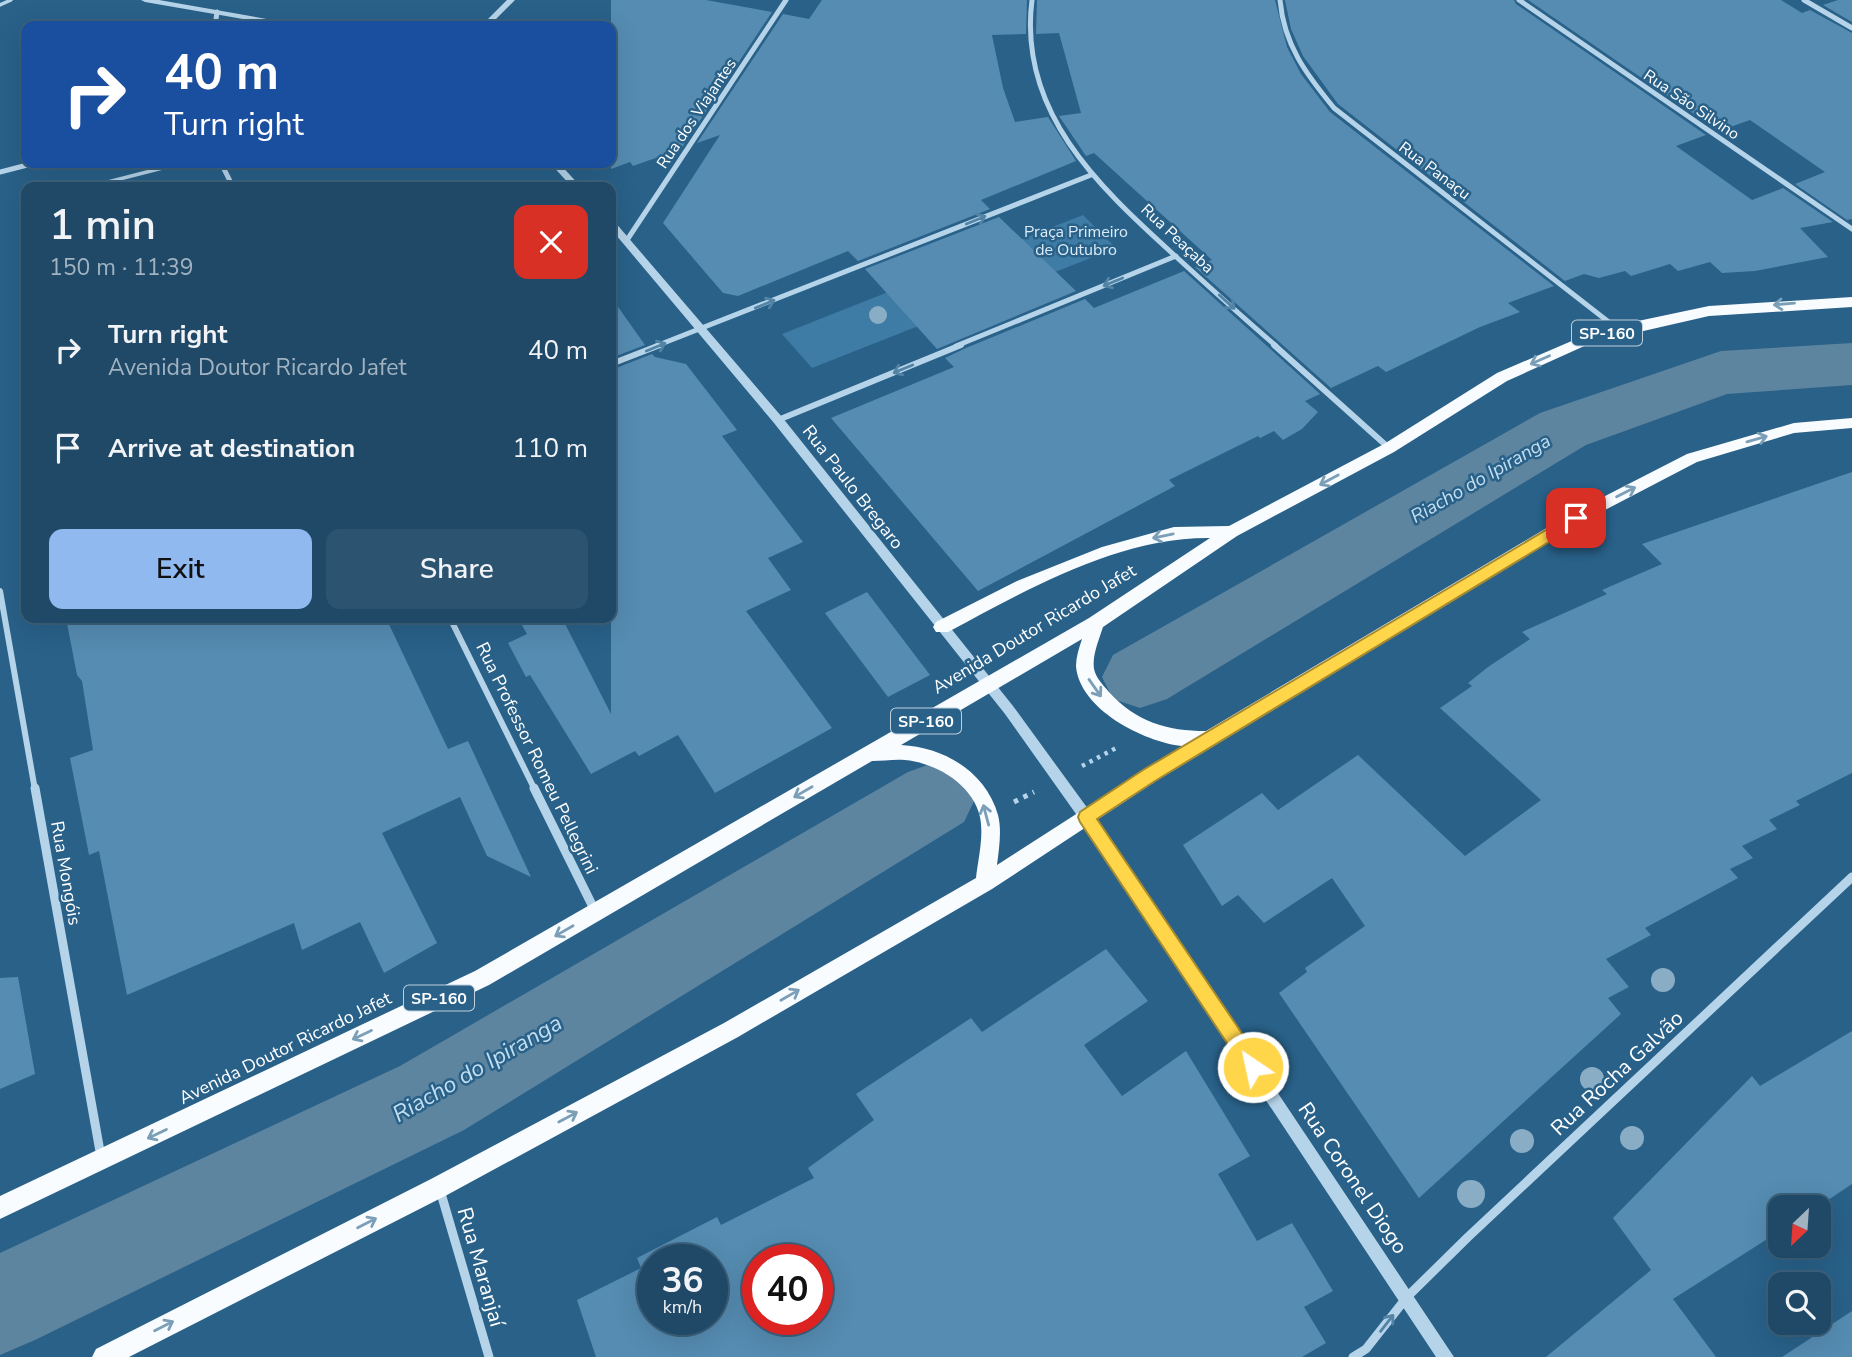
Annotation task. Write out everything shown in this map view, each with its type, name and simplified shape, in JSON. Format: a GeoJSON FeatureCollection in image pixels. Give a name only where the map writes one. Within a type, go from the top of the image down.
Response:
{"type":"FeatureCollection","features":[{"type":"Feature","properties":{"kind":"main road","name":"Avenida Doutor Ricardo Jafet"},"geometry":{"type":"LineString","coordinates":[[0,1209],[482,978],[1095,623],[1231,531],[1389,448],[1502,377],[1586,340],[1619,330],[1709,311],[1852,302]]}},
{"type":"Feature","properties":{"kind":"main road"},"geometry":{"type":"LineString","coordinates":[[104,1357],[439,1187],[731,1030],[985,883],[1210,739],[1576,518],[1692,458],[1794,428],[1852,423]]}},
{"type":"Feature","properties":{"kind":"main road"},"geometry":{"type":"LineString","coordinates":[[942,626],[1039,578],[1088,559],[1169,534],[1231,531]]}},
{"type":"Feature","properties":{"kind":"main road"},"geometry":{"type":"LineString","coordinates":[[1095,623],[1085,665],[1089,680],[1107,703],[1130,723],[1147,732],[1187,739],[1210,739]]}},
{"type":"Feature","properties":{"kind":"main road"},"geometry":{"type":"LineString","coordinates":[[862,757],[881,753],[915,752],[931,756],[961,775],[978,794],[989,816],[985,883]]}},
{"type":"Feature","properties":{"kind":"street"},"geometry":{"type":"LineString","coordinates":[[145,0],[267,21]]}},
{"type":"Feature","properties":{"kind":"street"},"geometry":{"type":"LineString","coordinates":[[489,21],[511,0]]}},
{"type":"Feature","properties":{"kind":"street","name":"Rua dos Viajantes"},"geometry":{"type":"LineString","coordinates":[[627,240],[786,0]]}},
{"type":"Feature","properties":{"kind":"street","name":"Rua Peaçaba"},"geometry":{"type":"LineString","coordinates":[[1032,0],[1028,20],[1031,58],[1042,93],[1057,126],[1091,175],[1176,256],[1389,448]]}},
{"type":"Feature","properties":{"kind":"street","name":"Rua Panaçu"},"geometry":{"type":"LineString","coordinates":[[1280,0],[1281,23],[1288,47],[1334,108],[1579,296],[1619,330]]}},
{"type":"Feature","properties":{"kind":"street","name":"Rua São Silvino"},"geometry":{"type":"LineString","coordinates":[[1518,0],[1852,229]]}},
{"type":"Feature","properties":{"kind":"street"},"geometry":{"type":"LineString","coordinates":[[1804,0],[1852,29]]}},
{"type":"Feature","properties":{"kind":"street"},"geometry":{"type":"LineString","coordinates":[[216,21],[217,12]]}},
{"type":"Feature","properties":{"kind":"street"},"geometry":{"type":"LineString","coordinates":[[0,172],[21,167]]}},
{"type":"Feature","properties":{"kind":"street"},"geometry":{"type":"LineString","coordinates":[[559,168],[572,182]]}},
{"type":"Feature","properties":{"kind":"street"},"geometry":{"type":"LineString","coordinates":[[616,363],[1091,175]]}},
{"type":"Feature","properties":{"kind":"street","name":"Rua Paulo Bregaro"},"geometry":{"type":"LineString","coordinates":[[616,228],[778,420],[990,684],[1059,779]]}},
{"type":"Feature","properties":{"kind":"street"},"geometry":{"type":"LineString","coordinates":[[778,420],[1176,256]]}},
{"type":"Feature","properties":{"kind":"street","name":"Rua Mongóis"},"geometry":{"type":"LineString","coordinates":[[0,591],[102,1161]]}},
{"type":"Feature","properties":{"kind":"street","name":"Rua Professor Romeu Pellegrini"},"geometry":{"type":"LineString","coordinates":[[452,623],[596,913]]}},
{"type":"Feature","properties":{"kind":"street","name":"Rua Coronel Diogo"},"geometry":{"type":"LineString","coordinates":[[1059,779],[1446,1357]]}},
{"type":"Feature","properties":{"kind":"street","name":"Rua Rocha Galvão"},"geometry":{"type":"LineString","coordinates":[[1353,1357],[1366,1349],[1407,1297],[1852,877]]}},
{"type":"Feature","properties":{"kind":"street","name":"Rua Maranjaí"},"geometry":{"type":"LineString","coordinates":[[439,1187],[489,1357]]}},
{"type":"Feature","properties":{"kind":"lane"},"geometry":{"type":"LineString","coordinates":[[0,5],[11,0]]}},
{"type":"Feature","properties":{"kind":"lane"},"geometry":{"type":"LineString","coordinates":[[108,182],[162,168]]}},
{"type":"Feature","properties":{"kind":"green space","name":"Praça Primeiro de Outubro"},"geometry":{"type":"Polygon","coordinates":[[[1083,215],[1116,248],[812,368],[782,334],[1083,215]]]}},
{"type":"Feature","properties":{"kind":"building"},"geometry":{"type":"Polygon","coordinates":[[[611,0],[706,0],[772,12],[681,149],[633,166],[630,162],[616,167],[616,21],[611,21],[611,0]]]}},
{"type":"Feature","properties":{"kind":"building"},"geometry":{"type":"Polygon","coordinates":[[[822,0],[1027,0],[1026,34],[992,35],[1003,88],[1015,122],[1048,117],[1076,161],[981,200],[990,209],[858,261],[848,251],[738,296],[723,293],[663,223],[720,135],[697,143],[783,14],[809,19],[822,0]]]}},
{"type":"Feature","properties":{"kind":"building"},"geometry":{"type":"Polygon","coordinates":[[[1037,0],[1275,0],[1287,47],[1301,74],[1330,112],[1554,286],[1508,303],[1520,312],[1480,327],[1386,372],[1378,366],[1331,388],[1195,267],[1212,260],[1094,153],[1086,156],[1059,116],[1081,113],[1059,33],[1036,34],[1037,0]]]}},
{"type":"Feature","properties":{"kind":"building"},"geometry":{"type":"Polygon","coordinates":[[[1285,0],[1514,0],[1516,4],[1706,135],[1676,146],[1752,200],[1783,188],[1833,222],[1800,228],[1828,257],[1755,271],[1722,273],[1710,262],[1678,271],[1670,264],[1631,276],[1625,271],[1599,278],[1584,274],[1565,281],[1338,104],[1303,56],[1291,29],[1285,0]]]}},
{"type":"Feature","properties":{"kind":"building"},"geometry":{"type":"Polygon","coordinates":[[[1528,0],[1781,0],[1802,13],[1810,10],[1852,33],[1852,219],[1847,220],[1795,184],[1825,172],[1750,120],[1719,131],[1528,0]]]}},
{"type":"Feature","properties":{"kind":"building"},"geometry":{"type":"Polygon","coordinates":[[[1838,0],[1852,0],[1852,22],[1823,5],[1838,0]]]}},
{"type":"Feature","properties":{"kind":"building"},"geometry":{"type":"Polygon","coordinates":[[[999,217],[1076,291],[937,349],[865,269],[999,217]]]}},
{"type":"Feature","properties":{"kind":"building"},"geometry":{"type":"Polygon","coordinates":[[[1184,271],[1320,394],[1305,401],[1318,412],[1302,429],[1283,440],[1274,431],[1260,438],[1258,436],[1169,480],[1175,486],[978,591],[831,418],[954,367],[945,358],[966,348],[1085,299],[1094,308],[1184,271]]]}},
{"type":"Feature","properties":{"kind":"building"},"geometry":{"type":"Polygon","coordinates":[[[616,304],[645,345],[616,356],[616,304]]]}},
{"type":"Feature","properties":{"kind":"building"},"geometry":{"type":"Polygon","coordinates":[[[652,354],[686,364],[737,430],[722,436],[803,542],[768,558],[791,590],[746,611],[832,728],[715,793],[678,735],[639,756],[635,751],[591,774],[530,675],[526,677],[508,643],[527,634],[521,623],[565,623],[611,714],[611,623],[616,623],[616,368],[652,354]]]}},
{"type":"Feature","properties":{"kind":"building"},"geometry":{"type":"Polygon","coordinates":[[[1852,472],[1852,773],[1796,801],[1800,805],[1769,820],[1777,829],[1742,846],[1753,858],[1730,869],[1738,878],[1645,928],[1651,935],[1606,959],[1629,987],[1608,998],[1621,1014],[1419,1198],[1279,993],[1307,972],[1305,968],[1365,926],[1332,878],[1264,923],[1238,895],[1222,906],[1183,845],[1262,793],[1278,810],[1358,755],[1465,856],[1541,800],[1440,708],[1472,686],[1468,683],[1488,667],[1530,639],[1522,632],[1607,594],[1602,590],[1662,564],[1642,544],[1852,472]]]}},
{"type":"Feature","properties":{"kind":"building"},"geometry":{"type":"Polygon","coordinates":[[[867,592],[930,675],[888,697],[825,613],[867,592]]]}},
{"type":"Feature","properties":{"kind":"building"},"geometry":{"type":"Polygon","coordinates":[[[67,623],[388,623],[448,749],[468,741],[531,877],[487,856],[460,797],[382,833],[437,943],[384,973],[360,922],[302,950],[294,923],[127,995],[99,851],[89,855],[70,758],[93,750],[82,681],[77,675],[67,623]]]}},
{"type":"Feature","properties":{"kind":"building"},"geometry":{"type":"Polygon","coordinates":[[[1106,949],[1148,1001],[1084,1045],[1122,1096],[1186,1051],[1250,1156],[1218,1174],[1257,1241],[1292,1223],[1333,1291],[1304,1307],[1326,1343],[1302,1357],[596,1357],[577,1300],[637,1270],[637,1335],[728,1335],[728,1244],[664,1244],[717,1217],[721,1225],[814,1178],[808,1168],[874,1120],[856,1094],[971,1018],[982,1032],[1106,949]]]}},
{"type":"Feature","properties":{"kind":"building"},"geometry":{"type":"Polygon","coordinates":[[[18,977],[35,1074],[0,1089],[0,978],[18,977]]]}},
{"type":"Feature","properties":{"kind":"building"},"geometry":{"type":"Polygon","coordinates":[[[1852,1031],[1852,1184],[1831,1198],[1831,1195],[1768,1195],[1768,1239],[1673,1299],[1716,1357],[1546,1357],[1651,1270],[1613,1218],[1752,1076],[1760,1086],[1852,1031]]]}},
{"type":"Feature","properties":{"kind":"building"},"geometry":{"type":"Polygon","coordinates":[[[1852,1311],[1852,1357],[1782,1357],[1815,1335],[1831,1335],[1831,1325],[1852,1311]]]}},
{"type":"Feature","properties":{"kind":"waterway","name":"Riacho do Ipiranga"},"geometry":{"type":"LineString","coordinates":[[1140,677],[1563,429],[1721,373],[1852,364]]}},
{"type":"Feature","properties":{"kind":"waterway","name":"Riacho do Ipiranga"},"geometry":{"type":"LineString","coordinates":[[0,1305],[432,1098],[936,797]]}},
{"type":"Feature","properties":{"kind":"route"},"geometry":{"type":"LineString","coordinates":[[1253,1067],[1086,817],[1149,775],[1576,518]]}}]}
